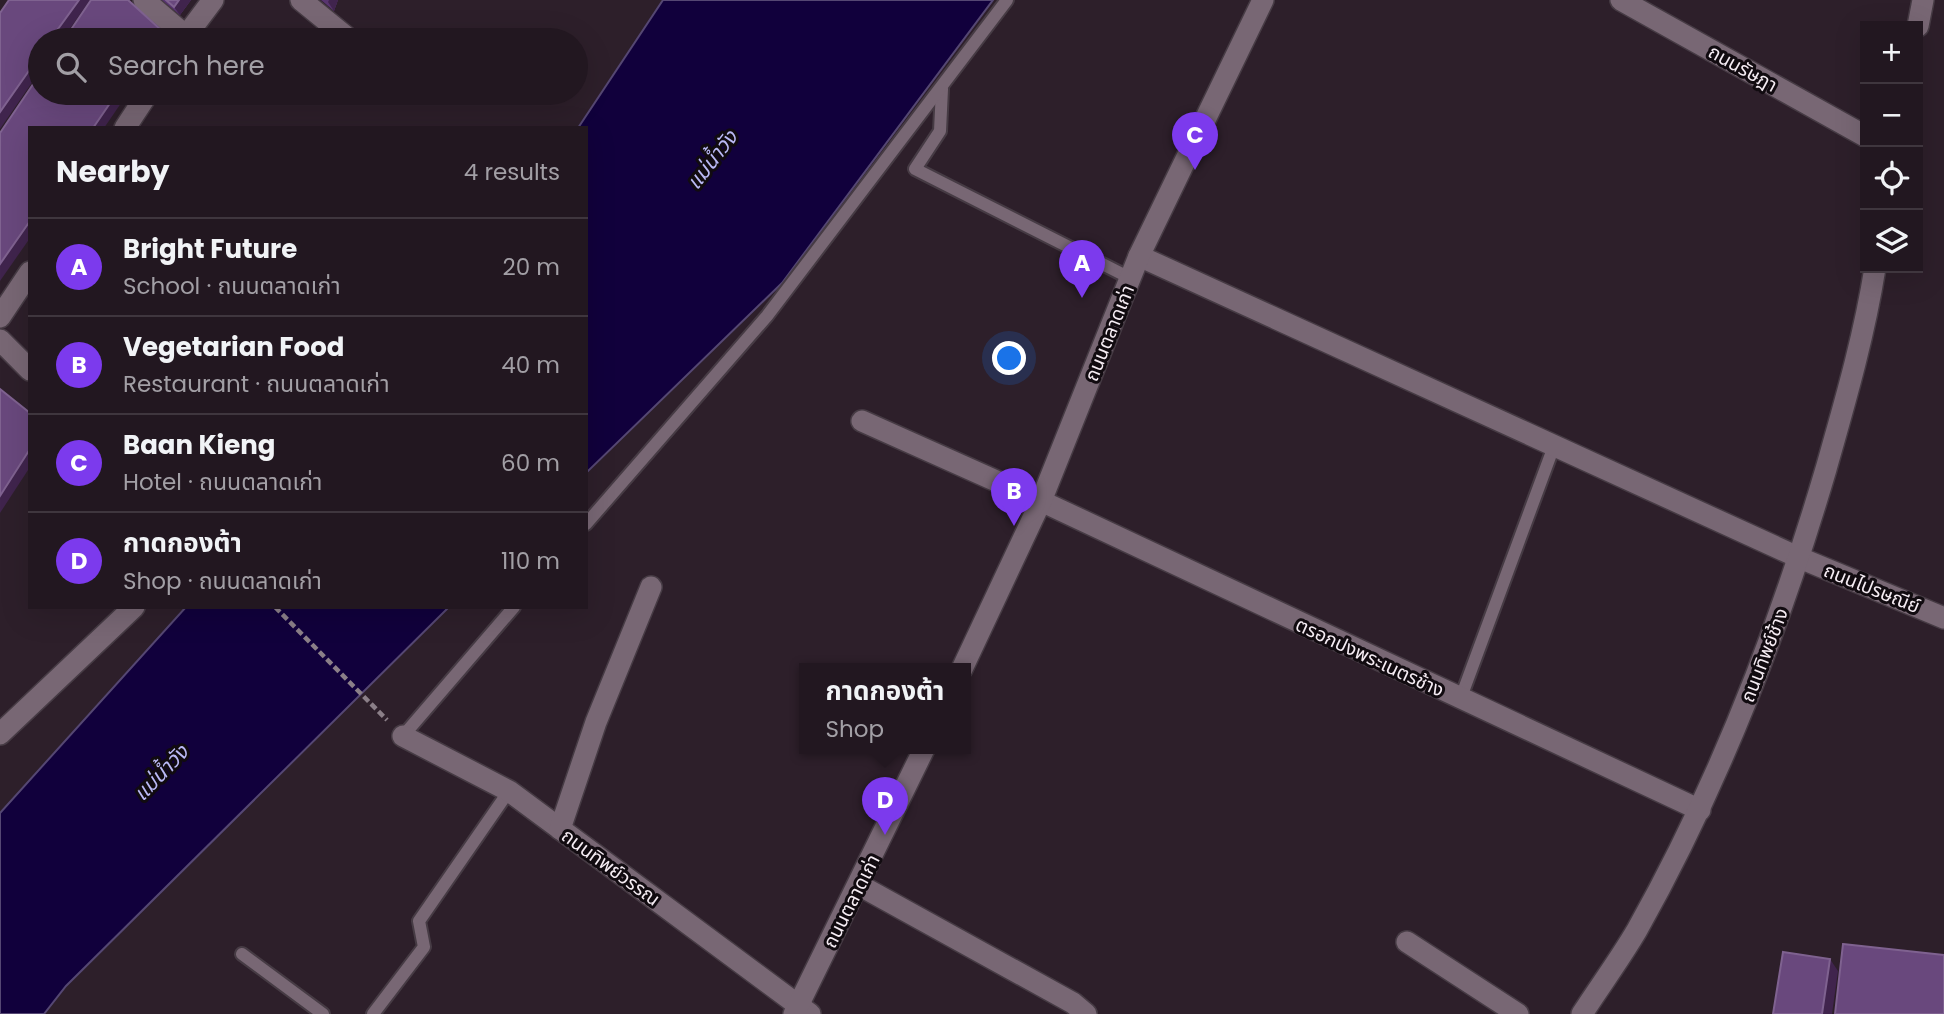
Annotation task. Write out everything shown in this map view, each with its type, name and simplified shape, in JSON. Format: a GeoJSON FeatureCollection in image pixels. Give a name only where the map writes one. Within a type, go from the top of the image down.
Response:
{"type":"FeatureCollection","features":[{"type":"Feature","properties":{"kind":"street"},"geometry":{"type":"LineString","coordinates":[[144,0],[174,28]]}},
{"type":"Feature","properties":{"kind":"street"},"geometry":{"type":"LineString","coordinates":[[192,28],[213,0]]}},
{"type":"Feature","properties":{"kind":"street"},"geometry":{"type":"LineString","coordinates":[[301,0],[335,28]]}},
{"type":"Feature","properties":{"kind":"street","name":"ถนนตลาดเก่า"},"geometry":{"type":"LineString","coordinates":[[965,663],[1041,501],[1139,256],[1263,0]]}},
{"type":"Feature","properties":{"kind":"street","name":"ถนนรัษฎา"},"geometry":{"type":"LineString","coordinates":[[1621,0],[1860,133]]}},
{"type":"Feature","properties":{"kind":"street"},"geometry":{"type":"LineString","coordinates":[[1919,21],[1923,0]]}},
{"type":"Feature","properties":{"kind":"street"},"geometry":{"type":"LineString","coordinates":[[126,126],[140,105]]}},
{"type":"Feature","properties":{"kind":"street","name":"ถนนไปรษณีย์"},"geometry":{"type":"LineString","coordinates":[[1139,256],[1800,558],[1944,618]]}},
{"type":"Feature","properties":{"kind":"street","name":"ถนนทิพย์ช้าง"},"geometry":{"type":"LineString","coordinates":[[1581,1014],[1636,932],[1700,810],[1753,688],[1800,558],[1866,330],[1874,273]]}},
{"type":"Feature","properties":{"kind":"street"},"geometry":{"type":"LineString","coordinates":[[0,317],[28,275]]}},
{"type":"Feature","properties":{"kind":"street"},"geometry":{"type":"LineString","coordinates":[[0,340],[28,368]]}},
{"type":"Feature","properties":{"kind":"street","name":"ตรอกปงพระเนตรช้าง"},"geometry":{"type":"LineString","coordinates":[[862,421],[1041,501],[1460,700],[1700,810]]}},
{"type":"Feature","properties":{"kind":"street"},"geometry":{"type":"LineString","coordinates":[[560,829],[596,722],[651,587]]}},
{"type":"Feature","properties":{"kind":"street"},"geometry":{"type":"LineString","coordinates":[[0,734],[132,609]]}},
{"type":"Feature","properties":{"kind":"street","name":"ถนนทิพย์วรรณ"},"geometry":{"type":"LineString","coordinates":[[403,736],[509,791],[801,1011]]}},
{"type":"Feature","properties":{"kind":"street","name":"ถนนตลาดเก่า"},"geometry":{"type":"LineString","coordinates":[[801,1011],[922,754]]}},
{"type":"Feature","properties":{"kind":"street"},"geometry":{"type":"LineString","coordinates":[[859,885],[1073,1003],[1086,1014]]}},
{"type":"Feature","properties":{"kind":"street"},"geometry":{"type":"LineString","coordinates":[[1407,942],[1518,1014]]}},
{"type":"Feature","properties":{"kind":"lane"},"geometry":{"type":"LineString","coordinates":[[588,522],[767,316],[1007,0]]}},
{"type":"Feature","properties":{"kind":"lane"},"geometry":{"type":"LineString","coordinates":[[942,87],[940,131],[915,169],[1130,278]]}},
{"type":"Feature","properties":{"kind":"lane"},"geometry":{"type":"LineString","coordinates":[[1460,700],[1554,446]]}},
{"type":"Feature","properties":{"kind":"lane"},"geometry":{"type":"LineString","coordinates":[[403,736],[512,609]]}},
{"type":"Feature","properties":{"kind":"lane"},"geometry":{"type":"LineString","coordinates":[[373,1014],[424,947],[419,920],[509,791]]}},
{"type":"Feature","properties":{"kind":"lane"},"geometry":{"type":"LineString","coordinates":[[242,954],[323,1014]]}},
{"type":"Feature","properties":{"kind":"path"},"geometry":{"type":"LineString","coordinates":[[277,609],[403,736]]}},
{"type":"Feature","properties":{"kind":"water","name":"แม่น้ำวัง"},"geometry":{"type":"Polygon","coordinates":[[[663,0],[993,0],[782,283],[588,471],[588,126],[579,126],[663,0]]]}},
{"type":"Feature","properties":{"kind":"water","name":"แม่น้ำวัง"},"geometry":{"type":"Polygon","coordinates":[[[184,609],[447,609],[66,986],[44,1014],[0,1014],[0,813],[184,609]]]}},
{"type":"Feature","properties":{"kind":"building"},"geometry":{"type":"Polygon","coordinates":[[[9,0],[79,0],[59,28],[28,28],[28,72],[0,112],[0,13],[9,0]]]}},
{"type":"Feature","properties":{"kind":"building"},"geometry":{"type":"Polygon","coordinates":[[[91,0],[128,0],[159,28],[72,28],[91,0]]]}},
{"type":"Feature","properties":{"kind":"building"},"geometry":{"type":"Polygon","coordinates":[[[166,0],[179,0],[174,7],[166,0]]]}},
{"type":"Feature","properties":{"kind":"building"},"geometry":{"type":"Polygon","coordinates":[[[28,92],[28,105],[109,105],[94,126],[28,126],[28,224],[0,264],[0,133],[28,92]]]}},
{"type":"Feature","properties":{"kind":"building"},"geometry":{"type":"Polygon","coordinates":[[[0,389],[28,411],[28,452],[0,496],[0,389]]]}},
{"type":"Feature","properties":{"kind":"building"},"geometry":{"type":"Polygon","coordinates":[[[1843,944],[1944,955],[1944,1014],[1835,1014],[1843,944]]]}},
{"type":"Feature","properties":{"kind":"building"},"geometry":{"type":"Polygon","coordinates":[[[1783,952],[1830,959],[1822,1014],[1773,1014],[1783,952]]]}},
{"type":"Feature","properties":{"kind":"place","name":"Baan Kieng"},"geometry":{"type":"Point","coordinates":[1195,170]}},
{"type":"Feature","properties":{"kind":"place","name":"Bright Future"},"geometry":{"type":"Point","coordinates":[1082,298]}},
{"type":"Feature","properties":{"kind":"place","name":"Vegetarian Food"},"geometry":{"type":"Point","coordinates":[1014,526]}},
{"type":"Feature","properties":{"kind":"place","name":"กาดกองต้า"},"geometry":{"type":"Point","coordinates":[885,835]}}]}
